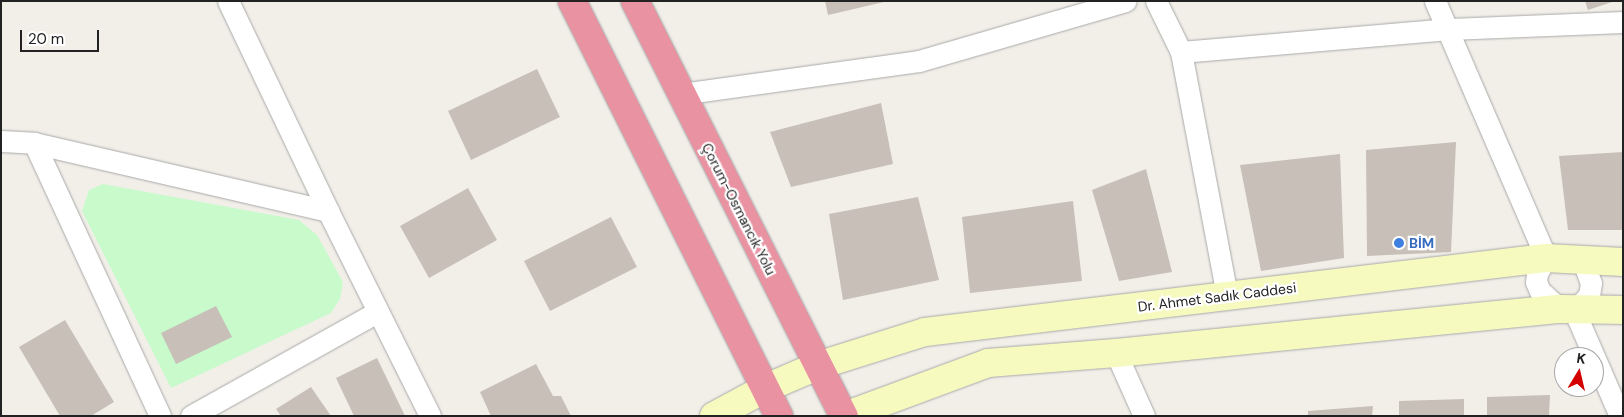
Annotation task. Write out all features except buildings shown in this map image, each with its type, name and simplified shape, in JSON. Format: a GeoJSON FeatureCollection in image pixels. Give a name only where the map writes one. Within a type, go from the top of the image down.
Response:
{"type":"FeatureCollection","features":[{"type":"Feature","properties":{"kind":"highway"},"geometry":{"type":"LineString","coordinates":[[572,1],[779,416]]}},
{"type":"Feature","properties":{"kind":"highway","name":"Çorum-Osmancık Yolu"},"geometry":{"type":"LineString","coordinates":[[635,1],[817,366],[845,416]]}},
{"type":"Feature","properties":{"kind":"street"},"geometry":{"type":"LineString","coordinates":[[228,1],[377,312],[430,416]]}},
{"type":"Feature","properties":{"kind":"street"},"geometry":{"type":"LineString","coordinates":[[681,94],[919,61],[1125,1]]}},
{"type":"Feature","properties":{"kind":"street"},"geometry":{"type":"LineString","coordinates":[[1156,1],[1181,52],[1228,296]]}},
{"type":"Feature","properties":{"kind":"street"},"geometry":{"type":"LineString","coordinates":[[1435,1],[1560,258]]}},
{"type":"Feature","properties":{"kind":"street"},"geometry":{"type":"LineString","coordinates":[[1181,52],[1449,29],[1623,22]]}},
{"type":"Feature","properties":{"kind":"street"},"geometry":{"type":"LineString","coordinates":[[4,136],[328,211]]}},
{"type":"Feature","properties":{"kind":"street"},"geometry":{"type":"LineString","coordinates":[[34,144],[160,416]]}},
{"type":"Feature","properties":{"kind":"street"},"geometry":{"type":"LineString","coordinates":[[1566,309],[1582,303],[1589,295],[1591,282],[1584,264],[1560,258],[1537,273],[1536,282],[1540,291],[1566,309],[1620,416]]}},
{"type":"Feature","properties":{"kind":"street","name":"Dr. Ahmet Sadık Caddesi"},"geometry":{"type":"LineString","coordinates":[[714,416],[766,388],[817,366],[925,332],[1560,258],[1623,262]]}},
{"type":"Feature","properties":{"kind":"street"},"geometry":{"type":"LineString","coordinates":[[845,416],[988,364],[1566,309],[1623,310]]}},
{"type":"Feature","properties":{"kind":"street"},"geometry":{"type":"LineString","coordinates":[[191,416],[377,312]]}},
{"type":"Feature","properties":{"kind":"street"},"geometry":{"type":"LineString","coordinates":[[1116,353],[1144,416]]}},
{"type":"Feature","properties":{"kind":"green space"},"geometry":{"type":"Polygon","coordinates":[[[103,184],[299,220],[317,235],[343,282],[340,299],[331,313],[171,388],[82,211],[89,190],[103,184]]]}},
{"type":"Feature","properties":{"kind":"place","name":"BİM"},"geometry":{"type":"Point","coordinates":[1399,243]}}]}
